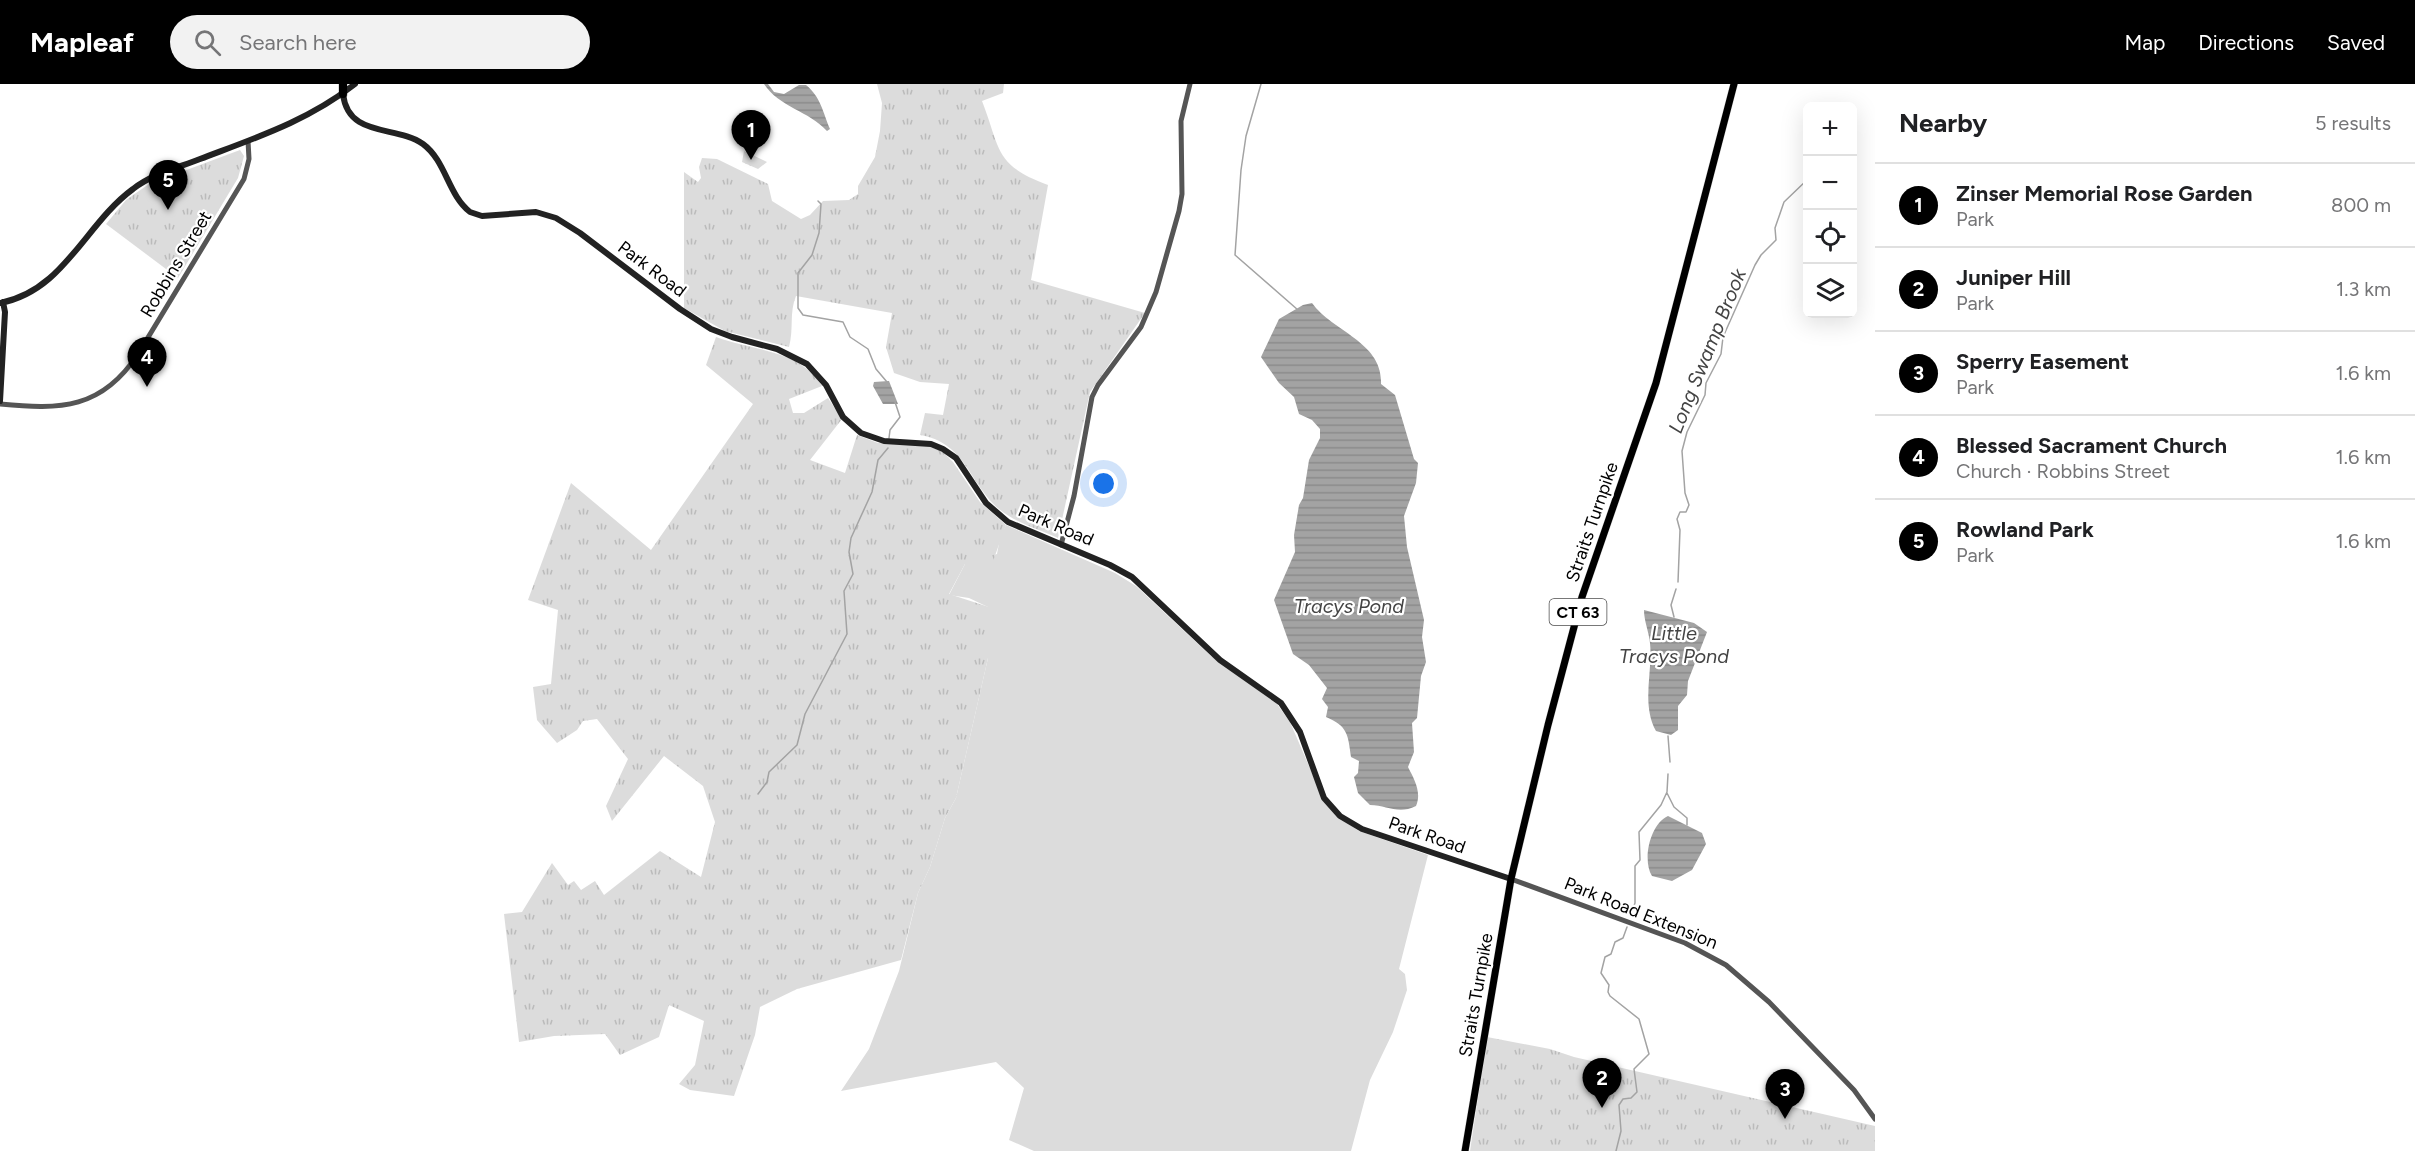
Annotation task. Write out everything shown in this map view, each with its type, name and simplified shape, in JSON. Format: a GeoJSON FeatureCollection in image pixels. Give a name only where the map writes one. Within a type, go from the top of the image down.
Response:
{"type":"FeatureCollection","features":[{"type":"Feature","properties":{"kind":"highway"},"geometry":{"type":"LineString","coordinates":[[343,84],[343,94]]}},
{"type":"Feature","properties":{"kind":"main road"},"geometry":{"type":"LineString","coordinates":[[0,402],[5,312],[1,303],[27,294],[52,277],[116,203],[136,186],[160,174],[304,118],[355,84]]}},
{"type":"Feature","properties":{"kind":"main road","name":"Straits Turnpike"},"geometry":{"type":"LineString","coordinates":[[1465,1151],[1511,879],[1582,597],[1656,383],[1734,84]]}},
{"type":"Feature","properties":{"kind":"main road","name":"Park Road"},"geometry":{"type":"LineString","coordinates":[[343,94],[345,105],[358,122],[372,129],[409,137],[428,148],[470,212],[482,216],[536,212],[562,221],[680,309],[711,329],[801,359],[819,375],[843,417],[861,433],[884,441],[931,444],[943,449],[956,458],[981,497],[999,515],[1022,530],[1110,565],[1132,577],[1220,660],[1281,703],[1300,732],[1324,798],[1340,816],[1362,829],[1511,879]]}},
{"type":"Feature","properties":{"kind":"street"},"geometry":{"type":"LineString","coordinates":[[1061,545],[1074,496],[1092,397],[1098,385],[1141,327],[1149,309],[1179,212],[1182,194],[1180,121],[1190,84]]}},
{"type":"Feature","properties":{"kind":"street","name":"Robbins Street"},"geometry":{"type":"LineString","coordinates":[[0,402],[76,405],[99,395],[119,378],[138,354],[244,179],[249,159],[248,141]]}},
{"type":"Feature","properties":{"kind":"street","name":"Park Road Extension"},"geometry":{"type":"LineString","coordinates":[[1511,879],[1685,943],[1726,965],[1769,1002],[1854,1090],[1875,1119]]}},
{"type":"Feature","properties":{"kind":"green space"},"geometry":{"type":"Polygon","coordinates":[[[877,84],[1004,84],[1003,93],[982,101],[997,144],[1008,163],[1030,178],[1048,185],[1031,280],[1145,313],[1090,392],[1058,538],[1020,522],[999,509],[957,455],[935,439],[920,435],[925,413],[943,415],[949,384],[920,382],[894,373],[886,347],[892,313],[796,296],[789,347],[725,331],[684,308],[684,172],[698,182],[701,178],[699,167],[702,158],[717,159],[768,184],[772,201],[801,219],[810,215],[823,201],[849,200],[858,194],[858,186],[875,157],[882,103],[877,84]]]}},
{"type":"Feature","properties":{"kind":"green space"},"geometry":{"type":"Polygon","coordinates":[[[240,150],[244,156],[238,178],[178,278],[106,224],[126,200],[149,184],[240,150]]]}},
{"type":"Feature","properties":{"kind":"green space"},"geometry":{"type":"Polygon","coordinates":[[[744,151],[767,162],[758,169],[742,162],[744,151]]]}},
{"type":"Feature","properties":{"kind":"green space"},"geometry":{"type":"Polygon","coordinates":[[[716,337],[788,358],[812,374],[822,386],[789,399],[793,413],[804,413],[828,398],[842,419],[810,460],[845,473],[857,435],[878,443],[923,444],[943,452],[953,462],[980,502],[1006,525],[992,564],[965,564],[949,594],[989,607],[988,658],[956,798],[945,818],[930,867],[918,893],[901,960],[797,989],[760,1007],[755,1035],[734,1096],[690,1090],[679,1084],[695,1065],[704,1021],[669,1005],[659,1037],[620,1055],[605,1034],[554,1036],[519,1042],[504,914],[522,912],[552,863],[568,885],[574,881],[581,890],[595,881],[604,895],[660,851],[701,877],[715,822],[703,786],[664,756],[612,821],[606,806],[628,759],[597,719],[583,721],[577,730],[557,743],[537,720],[533,687],[551,684],[558,610],[528,600],[571,483],[651,550],[753,404],[706,365],[716,337]]]}},
{"type":"Feature","properties":{"kind":"green space"},"geometry":{"type":"Polygon","coordinates":[[[1006,525],[1115,573],[1136,586],[1211,656],[1277,704],[1290,722],[1321,794],[1336,816],[1359,831],[1428,855],[1399,969],[1405,974],[1407,990],[1393,1032],[1370,1080],[1351,1151],[1034,1151],[1009,1140],[1024,1088],[996,1062],[841,1091],[869,1049],[899,971],[918,893],[930,867],[945,818],[956,798],[988,658],[988,607],[969,598],[949,595],[965,564],[997,554],[1000,538],[1006,525]]]}},
{"type":"Feature","properties":{"kind":"green space"},"geometry":{"type":"Polygon","coordinates":[[[1487,1037],[1550,1049],[1574,1057],[1875,1126],[1875,1151],[1470,1151],[1487,1037]]]}},
{"type":"Feature","properties":{"kind":"water"},"geometry":{"type":"Polygon","coordinates":[[[764,84],[768,84],[774,92],[784,94],[799,85],[806,85],[818,100],[830,129],[827,131],[812,118],[786,104],[770,92],[764,84]]]}},
{"type":"Feature","properties":{"kind":"water","name":"Tracys Pond"},"geometry":{"type":"Polygon","coordinates":[[[1312,303],[1321,313],[1366,348],[1374,358],[1381,384],[1395,395],[1414,459],[1418,463],[1416,483],[1404,516],[1407,547],[1424,620],[1422,637],[1426,662],[1421,676],[1417,718],[1412,723],[1414,752],[1408,767],[1416,786],[1418,801],[1416,806],[1410,809],[1398,810],[1370,805],[1358,793],[1354,777],[1358,773],[1359,761],[1351,757],[1348,737],[1343,728],[1326,717],[1328,707],[1322,699],[1327,688],[1309,665],[1293,654],[1274,600],[1295,552],[1294,535],[1299,505],[1303,498],[1309,460],[1320,438],[1320,429],[1312,420],[1299,414],[1294,397],[1279,383],[1261,357],[1279,319],[1303,305],[1312,303]]]}},
{"type":"Feature","properties":{"kind":"water"},"geometry":{"type":"Polygon","coordinates":[[[889,381],[898,404],[883,404],[873,386],[874,382],[889,381]]]}},
{"type":"Feature","properties":{"kind":"water","name":"Little Tracys Pond"},"geometry":{"type":"Polygon","coordinates":[[[1644,610],[1694,623],[1707,632],[1688,681],[1687,695],[1678,706],[1678,730],[1671,735],[1656,731],[1649,710],[1651,654],[1644,610]]]}},
{"type":"Feature","properties":{"kind":"water"},"geometry":{"type":"Polygon","coordinates":[[[1668,816],[1702,833],[1706,844],[1692,870],[1672,881],[1652,876],[1648,861],[1652,834],[1662,820],[1668,816]]]}},
{"type":"Feature","properties":{"kind":"waterway"},"geometry":{"type":"LineString","coordinates":[[1261,84],[1246,136],[1241,170],[1235,255],[1298,310]]}},
{"type":"Feature","properties":{"kind":"waterway","name":"Long Swamp Brook"},"geometry":{"type":"LineString","coordinates":[[1678,582],[1680,530],[1677,519],[1680,512],[1686,512],[1689,505],[1685,493],[1682,451],[1687,432],[1705,395],[1706,383],[1721,354],[1723,337],[1755,265],[1761,255],[1776,240],[1775,228],[1784,202],[1803,184]]}},
{"type":"Feature","properties":{"kind":"waterway"},"geometry":{"type":"LineString","coordinates":[[818,201],[821,204],[819,233],[812,255],[798,273],[798,308],[803,315],[843,322],[850,337],[868,349],[876,369],[887,382]]}},
{"type":"Feature","properties":{"kind":"waterway"},"geometry":{"type":"LineString","coordinates":[[889,438],[890,430],[900,417],[895,402]]}},
{"type":"Feature","properties":{"kind":"waterway"},"geometry":{"type":"LineString","coordinates":[[758,794],[767,782],[769,772],[797,745],[805,714],[847,634],[844,591],[853,574],[849,552],[851,538],[872,492],[878,460],[888,448]]}},
{"type":"Feature","properties":{"kind":"waterway","name":"Long Swamp Brook"},"geometry":{"type":"LineString","coordinates":[[1674,617],[1671,605],[1676,589]]}},
{"type":"Feature","properties":{"kind":"waterway","name":"Long Swamp Brook"},"geometry":{"type":"LineString","coordinates":[[1668,736],[1670,762]]}},
{"type":"Feature","properties":{"kind":"waterway","name":"Long Swamp Brook"},"geometry":{"type":"LineString","coordinates":[[1630,916],[1635,903],[1635,866],[1640,860],[1639,832],[1661,805],[1667,792],[1668,774]]}},
{"type":"Feature","properties":{"kind":"waterway"},"geometry":{"type":"LineString","coordinates":[[1667,793],[1674,807],[1687,818],[1687,825]]}},
{"type":"Feature","properties":{"kind":"waterway","name":"Long Swamp Brook"},"geometry":{"type":"LineString","coordinates":[[1616,1151],[1621,1131],[1619,1105],[1623,1099],[1631,1098],[1637,1092],[1634,1069],[1649,1054],[1639,1019],[1610,996],[1609,985],[1601,973],[1605,957],[1611,954],[1615,942],[1623,938],[1627,927]]}},
{"type":"Feature","properties":{"kind":"place","name":"Zinser Memorial Rose Garden"},"geometry":{"type":"Point","coordinates":[751,160]}},
{"type":"Feature","properties":{"kind":"place","name":"Rowland Park"},"geometry":{"type":"Point","coordinates":[168,210]}},
{"type":"Feature","properties":{"kind":"place","name":"Blessed Sacrament Church"},"geometry":{"type":"Point","coordinates":[147,387]}},
{"type":"Feature","properties":{"kind":"place","name":"Juniper Hill"},"geometry":{"type":"Point","coordinates":[1602,1108]}},
{"type":"Feature","properties":{"kind":"place","name":"Sperry Easement"},"geometry":{"type":"Point","coordinates":[1785,1119]}}]}
